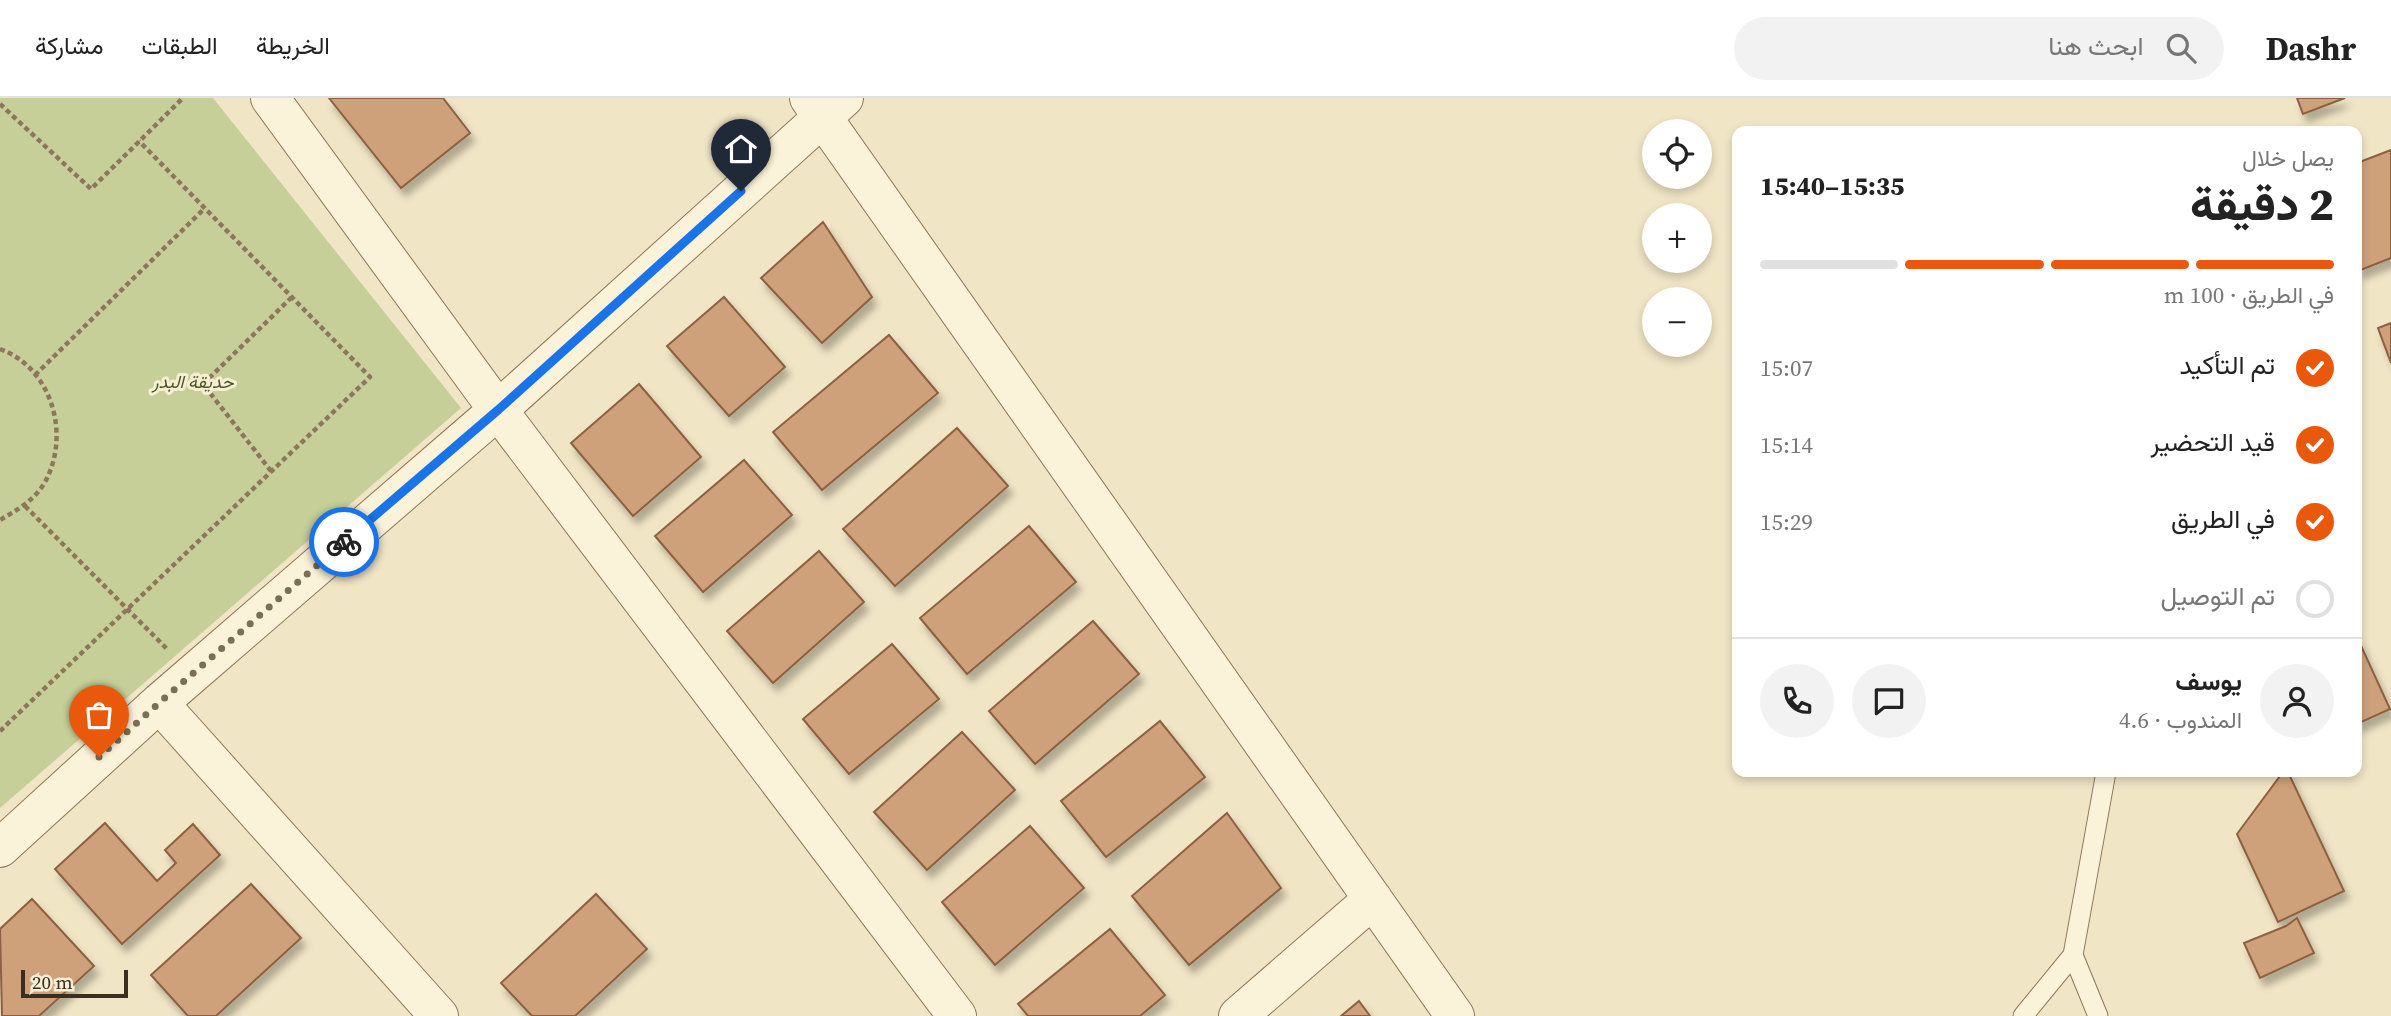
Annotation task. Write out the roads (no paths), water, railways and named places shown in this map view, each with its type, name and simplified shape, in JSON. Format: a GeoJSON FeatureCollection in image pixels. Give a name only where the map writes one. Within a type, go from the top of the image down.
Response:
{"type":"FeatureCollection","features":[{"type":"Feature","properties":{"kind":"street"},"geometry":{"type":"LineString","coordinates":[[270,98],[498,410],[957,1016]]}},
{"type":"Feature","properties":{"kind":"street"},"geometry":{"type":"LineString","coordinates":[[0,848],[159,703],[498,410],[825,105],[1455,1016]]}},
{"type":"Feature","properties":{"kind":"street"},"geometry":{"type":"LineString","coordinates":[[159,703],[439,1016]]}},
{"type":"Feature","properties":{"kind":"street"},"geometry":{"type":"LineString","coordinates":[[1238,1016],[1373,899]]}},
{"type":"Feature","properties":{"kind":"lane"},"geometry":{"type":"LineString","coordinates":[[2023,1016],[2073,955],[2105,777]]}},
{"type":"Feature","properties":{"kind":"lane"},"geometry":{"type":"LineString","coordinates":[[2073,955],[2098,1016]]}},
{"type":"Feature","properties":{"kind":"park label","name":"حديقة البدر"},"geometry":{"type":"Point","coordinates":[193,382]}}]}
